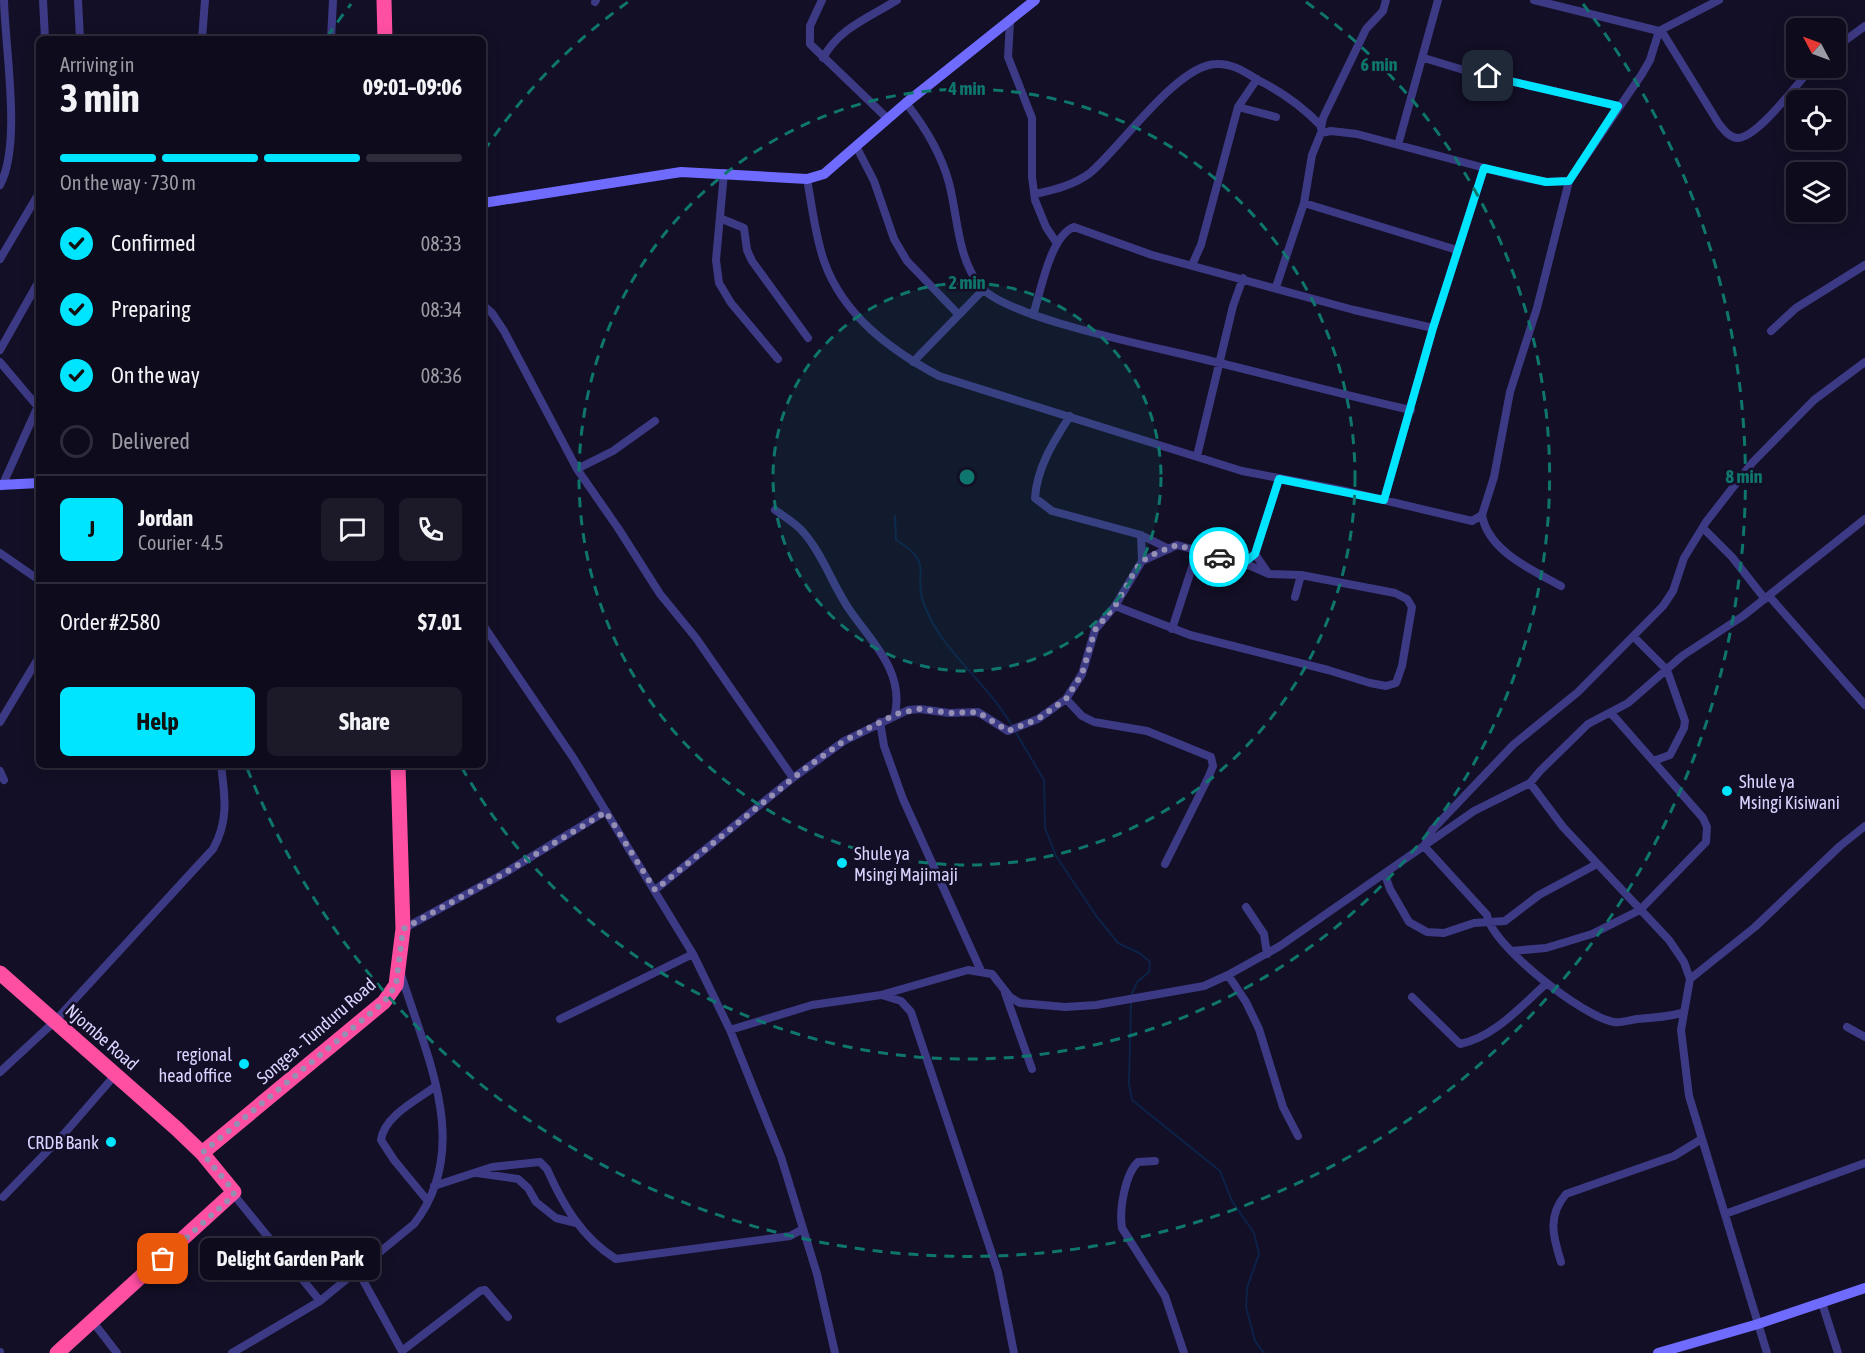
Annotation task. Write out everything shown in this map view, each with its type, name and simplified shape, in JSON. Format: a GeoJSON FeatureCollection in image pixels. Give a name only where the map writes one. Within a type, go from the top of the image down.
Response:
{"type":"FeatureCollection","features":[{"type":"Feature","properties":{"kind":"highway"},"geometry":{"type":"LineString","coordinates":[[384,0],[385,36]]}},
{"type":"Feature","properties":{"kind":"highway","name":"Songea - Tunduru Road"},"geometry":{"type":"LineString","coordinates":[[202,1153],[384,1002],[396,985],[403,929],[398,768]]}},
{"type":"Feature","properties":{"kind":"highway","name":"Njombe Road"},"geometry":{"type":"LineString","coordinates":[[0,973],[202,1153],[233,1190],[234,1195]]}},
{"type":"Feature","properties":{"kind":"highway"},"geometry":{"type":"LineString","coordinates":[[57,1353],[234,1195]]}},
{"type":"Feature","properties":{"kind":"street"},"geometry":{"type":"LineString","coordinates":[[0,185],[5,175],[11,147],[4,0]]}},
{"type":"Feature","properties":{"kind":"street"},"geometry":{"type":"LineString","coordinates":[[43,0],[45,36]]}},
{"type":"Feature","properties":{"kind":"street"},"geometry":{"type":"LineString","coordinates":[[78,0],[80,36]]}},
{"type":"Feature","properties":{"kind":"street"},"geometry":{"type":"LineString","coordinates":[[202,36],[205,0]]}},
{"type":"Feature","properties":{"kind":"street"},"geometry":{"type":"LineString","coordinates":[[330,36],[333,0]]}},
{"type":"Feature","properties":{"kind":"street"},"geometry":{"type":"LineString","coordinates":[[822,0],[808,36],[815,51],[888,119]]}},
{"type":"Feature","properties":{"kind":"street"},"geometry":{"type":"LineString","coordinates":[[823,57],[829,46],[845,30],[897,0]]}},
{"type":"Feature","properties":{"kind":"street"},"geometry":{"type":"LineString","coordinates":[[486,203],[681,172],[807,179],[824,174],[857,148],[906,103],[1035,0]]}},
{"type":"Feature","properties":{"kind":"street"},"geometry":{"type":"LineString","coordinates":[[1276,287],[1304,203],[1312,155],[1321,129],[1366,29],[1383,10],[1386,0]]}},
{"type":"Feature","properties":{"kind":"street"},"geometry":{"type":"LineString","coordinates":[[1398,145],[1438,0]]}},
{"type":"Feature","properties":{"kind":"street"},"geometry":{"type":"LineString","coordinates":[[1534,0],[1660,30],[1719,0]]}},
{"type":"Feature","properties":{"kind":"street"},"geometry":{"type":"LineString","coordinates":[[1010,22],[1008,57],[1032,118],[1035,194],[1040,214],[1056,242]]}},
{"type":"Feature","properties":{"kind":"street"},"geometry":{"type":"LineString","coordinates":[[1846,40],[1865,26]]}},
{"type":"Feature","properties":{"kind":"street"},"geometry":{"type":"LineString","coordinates":[[1660,30],[1719,124],[1731,136],[1744,137],[1761,125],[1803,78]]}},
{"type":"Feature","properties":{"kind":"street"},"geometry":{"type":"LineString","coordinates":[[1561,586],[1519,562],[1500,547],[1487,534],[1482,515],[1494,477],[1510,392],[1537,309],[1569,181],[1650,60],[1660,30]]}},
{"type":"Feature","properties":{"kind":"street"},"geometry":{"type":"LineString","coordinates":[[1424,57],[1467,71],[1618,106]]}},
{"type":"Feature","properties":{"kind":"street"},"geometry":{"type":"LineString","coordinates":[[1035,194],[1066,186],[1088,174],[1109,155],[1151,106],[1203,66],[1228,65],[1295,102],[1321,129],[1345,132],[1546,182],[1569,181]]}},
{"type":"Feature","properties":{"kind":"street"},"geometry":{"type":"LineString","coordinates":[[1192,265],[1201,245],[1238,107],[1257,79]]}},
{"type":"Feature","properties":{"kind":"street"},"geometry":{"type":"LineString","coordinates":[[906,103],[930,136],[940,159],[948,182],[963,255],[983,290],[1006,304],[1033,315],[1222,363],[1285,382],[1411,410]]}},
{"type":"Feature","properties":{"kind":"street"},"geometry":{"type":"LineString","coordinates":[[1238,107],[1276,117]]}},
{"type":"Feature","properties":{"kind":"street"},"geometry":{"type":"LineString","coordinates":[[857,148],[874,181],[894,239],[907,261],[958,314]]}},
{"type":"Feature","properties":{"kind":"street"},"geometry":{"type":"LineString","coordinates":[[1384,500],[1433,328],[1484,168]]}},
{"type":"Feature","properties":{"kind":"street"},"geometry":{"type":"LineString","coordinates":[[724,173],[722,219],[716,260],[719,283],[731,303],[778,359]]}},
{"type":"Feature","properties":{"kind":"street"},"geometry":{"type":"LineString","coordinates":[[807,179],[824,261],[847,305],[866,326],[913,362],[939,376],[1279,479],[1384,500],[1472,521],[1482,515]]}},
{"type":"Feature","properties":{"kind":"street"},"geometry":{"type":"LineString","coordinates":[[0,259],[36,198]]}},
{"type":"Feature","properties":{"kind":"street"},"geometry":{"type":"LineString","coordinates":[[1304,203],[1457,250]]}},
{"type":"Feature","properties":{"kind":"street"},"geometry":{"type":"LineString","coordinates":[[722,219],[744,228],[747,250],[752,261],[808,338]]}},
{"type":"Feature","properties":{"kind":"street"},"geometry":{"type":"LineString","coordinates":[[1033,315],[1056,242],[1065,231],[1074,227],[1124,246],[1354,310],[1433,328]]}},
{"type":"Feature","properties":{"kind":"street"},"geometry":{"type":"LineString","coordinates":[[1771,331],[1796,308],[1865,265]]}},
{"type":"Feature","properties":{"kind":"street"},"geometry":{"type":"LineString","coordinates":[[1197,456],[1222,363],[1233,306],[1244,278]]}},
{"type":"Feature","properties":{"kind":"street"},"geometry":{"type":"LineString","coordinates":[[0,350],[36,286]]}},
{"type":"Feature","properties":{"kind":"street"},"geometry":{"type":"LineString","coordinates":[[913,362],[983,290]]}},
{"type":"Feature","properties":{"kind":"street"},"geometry":{"type":"LineString","coordinates":[[486,308],[504,331],[577,469],[660,594],[696,638],[793,778]]}},
{"type":"Feature","properties":{"kind":"street"},"geometry":{"type":"LineString","coordinates":[[0,362],[36,404]]}},
{"type":"Feature","properties":{"kind":"street"},"geometry":{"type":"LineString","coordinates":[[1424,846],[1432,830],[1513,745],[1578,692],[1608,659],[1634,637],[1664,606],[1673,591],[1684,558],[1702,528],[1752,463],[1814,400],[1865,362]]}},
{"type":"Feature","properties":{"kind":"street"},"geometry":{"type":"LineString","coordinates":[[1,487],[36,410]]}},
{"type":"Feature","properties":{"kind":"street"},"geometry":{"type":"LineString","coordinates":[[1070,416],[1042,466],[1036,482],[1035,498],[1052,511],[1141,535],[1169,549]]}},
{"type":"Feature","properties":{"kind":"street"},"geometry":{"type":"LineString","coordinates":[[577,469],[613,450],[655,422]]}},
{"type":"Feature","properties":{"kind":"street"},"geometry":{"type":"LineString","coordinates":[[1244,563],[1255,554],[1279,479]]}},
{"type":"Feature","properties":{"kind":"street"},"geometry":{"type":"LineString","coordinates":[[1,487],[36,483]]}},
{"type":"Feature","properties":{"kind":"street"},"geometry":{"type":"LineString","coordinates":[[775,510],[803,531],[818,552],[851,612],[886,658],[897,691],[896,714]]}},
{"type":"Feature","properties":{"kind":"street"},"geometry":{"type":"LineString","coordinates":[[1005,992],[1020,1003],[1028,1005],[1065,1007],[1115,1003],[1204,986],[1267,954],[1385,875],[1474,811],[1530,783],[1588,724],[1628,703],[1682,656],[1767,598],[1865,519]]}},
{"type":"Feature","properties":{"kind":"street"},"geometry":{"type":"LineString","coordinates":[[1702,528],[1732,557],[1865,705]]}},
{"type":"Feature","properties":{"kind":"street"},"geometry":{"type":"LineString","coordinates":[[655,890],[793,778],[844,741],[896,714],[920,709],[949,713],[978,712],[1014,730],[1038,719],[1066,699],[1082,674],[1095,630],[1115,606],[1142,561],[1141,535]]}},
{"type":"Feature","properties":{"kind":"street"},"geometry":{"type":"LineString","coordinates":[[1115,606],[1172,629],[1370,683],[1386,686],[1396,684],[1402,666],[1412,608],[1410,603],[1395,593],[1300,574],[1269,574],[1244,563],[1177,545],[1142,561]]}},
{"type":"Feature","properties":{"kind":"street"},"geometry":{"type":"LineString","coordinates":[[0,552],[36,578]]}},
{"type":"Feature","properties":{"kind":"street"},"geometry":{"type":"LineString","coordinates":[[1172,629],[1197,552]]}},
{"type":"Feature","properties":{"kind":"street"},"geometry":{"type":"LineString","coordinates":[[1255,554],[1269,574]]}},
{"type":"Feature","properties":{"kind":"street"},"geometry":{"type":"LineString","coordinates":[[1295,597],[1300,574]]}},
{"type":"Feature","properties":{"kind":"street"},"geometry":{"type":"LineString","coordinates":[[486,629],[574,759],[655,890],[693,954],[730,1030],[781,1157],[817,1274],[835,1353]]}},
{"type":"Feature","properties":{"kind":"street"},"geometry":{"type":"LineString","coordinates":[[1634,637],[1667,670],[1683,712],[1684,728],[1670,755],[1653,761]]}},
{"type":"Feature","properties":{"kind":"street"},"geometry":{"type":"LineString","coordinates":[[0,722],[36,662]]}},
{"type":"Feature","properties":{"kind":"street"},"geometry":{"type":"LineString","coordinates":[[1066,699],[1082,716],[1094,722],[1148,731],[1211,756],[1213,766],[1209,776],[1165,864]]}},
{"type":"Feature","properties":{"kind":"street"},"geometry":{"type":"LineString","coordinates":[[1511,951],[1546,948],[1593,934],[1640,910],[1701,850],[1708,838],[1707,826],[1703,818],[1611,713]]}},
{"type":"Feature","properties":{"kind":"street"},"geometry":{"type":"LineString","coordinates":[[880,722],[884,746],[903,799],[981,971]]}},
{"type":"Feature","properties":{"kind":"street"},"geometry":{"type":"LineString","coordinates":[[0,1072],[54,1022],[213,849],[220,837],[226,805],[221,768]]}},
{"type":"Feature","properties":{"kind":"street"},"geometry":{"type":"LineString","coordinates":[[0,771],[4,780]]}},
{"type":"Feature","properties":{"kind":"street"},"geometry":{"type":"LineString","coordinates":[[1530,783],[1563,827],[1678,951],[1690,979],[1682,1013],[1681,1030],[1689,1096],[1767,1353]]}},
{"type":"Feature","properties":{"kind":"street"},"geometry":{"type":"LineString","coordinates":[[403,929],[503,874],[606,812]]}},
{"type":"Feature","properties":{"kind":"street"},"geometry":{"type":"LineString","coordinates":[[1690,979],[1755,927],[1865,826]]}},
{"type":"Feature","properties":{"kind":"street"},"geometry":{"type":"LineString","coordinates":[[1424,846],[1466,889],[1487,915],[1491,929],[1511,951],[1568,999],[1614,1022],[1659,1019],[1682,1013]]}},
{"type":"Feature","properties":{"kind":"street"},"geometry":{"type":"LineString","coordinates":[[1385,875],[1402,911],[1416,927],[1427,932],[1444,933],[1474,922],[1505,921],[1539,895],[1596,864]]}},
{"type":"Feature","properties":{"kind":"street"},"geometry":{"type":"LineString","coordinates":[[1246,907],[1264,934],[1267,954]]}},
{"type":"Feature","properties":{"kind":"street"},"geometry":{"type":"LineString","coordinates":[[560,1019],[693,954]]}},
{"type":"Feature","properties":{"kind":"street"},"geometry":{"type":"LineString","coordinates":[[232,1353],[320,1301],[414,1224],[423,1212],[434,1186],[444,1138],[436,1086],[398,967]]}},
{"type":"Feature","properties":{"kind":"street"},"geometry":{"type":"LineString","coordinates":[[730,1030],[812,1005],[881,994],[968,970],[981,971],[998,980],[1005,992],[1032,1069]]}},
{"type":"Feature","properties":{"kind":"street"},"geometry":{"type":"LineString","coordinates":[[1228,975],[1246,1002],[1259,1029],[1283,1107],[1298,1136]]}},
{"type":"Feature","properties":{"kind":"street"},"geometry":{"type":"LineString","coordinates":[[1412,997],[1460,1044],[1475,1039],[1505,1021],[1547,983]]}},
{"type":"Feature","properties":{"kind":"street"},"geometry":{"type":"LineString","coordinates":[[881,994],[901,1001],[911,1012],[998,1272],[1014,1353]]}},
{"type":"Feature","properties":{"kind":"street"},"geometry":{"type":"LineString","coordinates":[[1847,1027],[1865,1037]]}},
{"type":"Feature","properties":{"kind":"street"},"geometry":{"type":"LineString","coordinates":[[3,1197],[63,1135],[116,1074]]}},
{"type":"Feature","properties":{"kind":"street"},"geometry":{"type":"LineString","coordinates":[[427,1200],[394,1160],[381,1140],[382,1128],[436,1086]]}},
{"type":"Feature","properties":{"kind":"street"},"geometry":{"type":"LineString","coordinates":[[1561,1262],[1552,1234],[1552,1220],[1560,1201],[1566,1194],[1674,1156],[1701,1140]]}},
{"type":"Feature","properties":{"kind":"street"},"geometry":{"type":"LineString","coordinates":[[1155,1161],[1138,1162],[1131,1170],[1122,1201],[1122,1228],[1165,1296],[1184,1353]]}},
{"type":"Feature","properties":{"kind":"street"},"geometry":{"type":"LineString","coordinates":[[434,1186],[492,1167],[540,1162],[547,1169],[576,1223],[599,1249],[616,1259],[790,1236],[803,1229]]}},
{"type":"Feature","properties":{"kind":"street"},"geometry":{"type":"LineString","coordinates":[[1725,1214],[1864,1165]]}},
{"type":"Feature","properties":{"kind":"street"},"geometry":{"type":"LineString","coordinates":[[475,1173],[518,1179],[528,1188],[536,1202],[556,1218],[576,1223]]}},
{"type":"Feature","properties":{"kind":"street"},"geometry":{"type":"LineString","coordinates":[[234,1195],[320,1301]]}},
{"type":"Feature","properties":{"kind":"street"},"geometry":{"type":"LineString","coordinates":[[358,1271],[403,1352],[480,1291],[485,1290],[508,1317]]}},
{"type":"Feature","properties":{"kind":"street"},"geometry":{"type":"LineString","coordinates":[[1658,1353],[1758,1324],[1865,1288]]}},
{"type":"Feature","properties":{"kind":"street"},"geometry":{"type":"LineString","coordinates":[[1822,1303],[1838,1353]]}},
{"type":"Feature","properties":{"kind":"street"},"geometry":{"type":"LineString","coordinates":[[93,1322],[117,1353]]}},
{"type":"Feature","properties":{"kind":"waterway"},"geometry":{"type":"LineString","coordinates":[[895,516],[896,540],[908,548],[920,563],[921,596],[933,624],[954,654],[991,695],[1012,726]]}},
{"type":"Feature","properties":{"kind":"waterway"},"geometry":{"type":"LineString","coordinates":[[1015,731],[1044,780],[1045,828],[1056,856],[1097,917],[1118,943],[1141,954],[1150,962],[1149,972],[1137,982],[1131,996]]}},
{"type":"Feature","properties":{"kind":"waterway"},"geometry":{"type":"LineString","coordinates":[[1131,1002],[1129,1084],[1132,1100],[1220,1171],[1232,1201],[1254,1233],[1259,1254],[1247,1288],[1246,1307],[1255,1341],[1264,1353]]}},
{"type":"Feature","properties":{"kind":"way so far"},"geometry":{"type":"LineString","coordinates":[[163,1259],[234,1195],[233,1190],[202,1153],[384,1002],[396,985],[403,929],[503,874],[606,812],[655,890],[724,837],[793,778],[844,741],[908,710],[920,709],[949,713],[978,712],[1008,731],[1026,725],[1066,699],[1082,674],[1095,630],[1115,606],[1142,561],[1177,545],[1219,557]]}},
{"type":"Feature","properties":{"kind":"place","name":"Shule ya Msingi Kisiwani"},"geometry":{"type":"Point","coordinates":[1727,791]}},
{"type":"Feature","properties":{"kind":"place","name":"Shule ya Msingi Majimaji"},"geometry":{"type":"Point","coordinates":[842,863]}},
{"type":"Feature","properties":{"kind":"place","name":"regional head office"},"geometry":{"type":"Point","coordinates":[244,1064]}},
{"type":"Feature","properties":{"kind":"place","name":"CRDB Bank"},"geometry":{"type":"Point","coordinates":[111,1142]}},
{"type":"Feature","properties":{"kind":"place","name":"Delight Garden Park"},"geometry":{"type":"Point","coordinates":[163,1259]}},
{"type":"Feature","properties":{"kind":"route"},"geometry":{"type":"LineString","coordinates":[[1219,557],[1244,563],[1255,554],[1279,479],[1384,500],[1433,328],[1484,168],[1546,182],[1569,181],[1618,106],[1488,76]]}}]}
